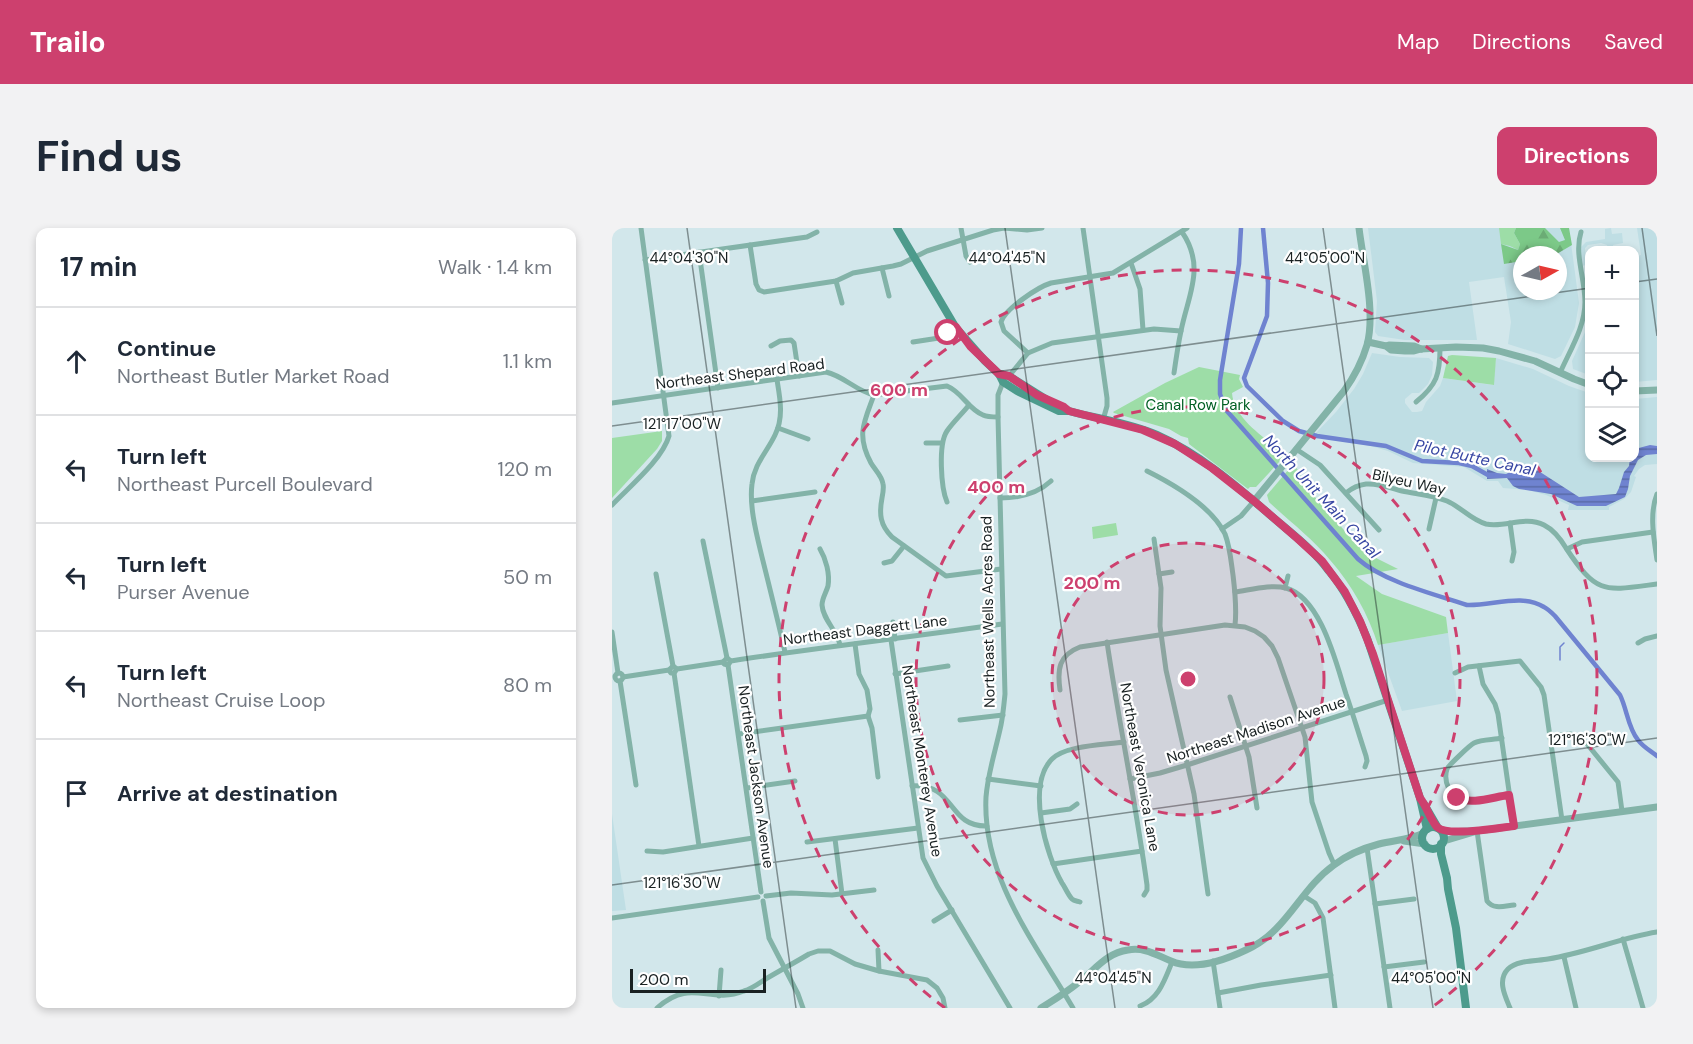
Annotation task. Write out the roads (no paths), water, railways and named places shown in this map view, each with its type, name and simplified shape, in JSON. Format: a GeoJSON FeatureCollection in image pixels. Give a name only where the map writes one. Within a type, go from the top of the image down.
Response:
{"type":"FeatureCollection","features":[{"type":"Feature","properties":{"kind":"main road"},"geometry":{"type":"LineString","coordinates":[[897,228],[956,327],[970,346],[1017,391],[1059,411],[1066,409],[1143,430],[1175,444],[1212,468],[1254,501],[1311,550],[1330,572],[1345,592],[1367,638],[1420,798],[1425,831],[1423,839],[1436,856],[1443,881],[1448,889]]}},
{"type":"Feature","properties":{"kind":"main road"},"geometry":{"type":"LineString","coordinates":[[1420,798],[1444,836],[1441,854],[1456,928],[1466,1008]]}},
{"type":"Feature","properties":{"kind":"main road"},"geometry":{"type":"LineString","coordinates":[[1425,831],[1431,827],[1439,829]]}},
{"type":"Feature","properties":{"kind":"main road"},"geometry":{"type":"LineString","coordinates":[[1427,846],[1437,848],[1443,843]]}},
{"type":"Feature","properties":{"kind":"street"},"geometry":{"type":"LineString","coordinates":[[612,505],[658,457],[669,436],[641,228]]}},
{"type":"Feature","properties":{"kind":"street"},"geometry":{"type":"LineString","coordinates":[[961,228],[966,256],[970,262]]}},
{"type":"Feature","properties":{"kind":"street"},"geometry":{"type":"LineString","coordinates":[[750,245],[756,284],[759,290],[768,292],[836,281],[853,273],[901,264],[927,251],[998,229],[1042,228]]}},
{"type":"Feature","properties":{"kind":"street"},"geometry":{"type":"LineString","coordinates":[[1083,228],[1107,398],[1103,420]]}},
{"type":"Feature","properties":{"kind":"street"},"geometry":{"type":"LineString","coordinates":[[1222,529],[1241,516],[1254,501],[1353,377],[1368,342],[1370,307],[1359,228]]}},
{"type":"Feature","properties":{"kind":"street"},"geometry":{"type":"LineString","coordinates":[[1028,353],[1002,329],[1003,315],[1042,286],[1113,273],[1185,230],[1193,256],[1195,275],[1181,331],[1174,373]]}},
{"type":"Feature","properties":{"kind":"street"},"geometry":{"type":"LineString","coordinates":[[645,260],[807,237],[817,232]]}},
{"type":"Feature","properties":{"kind":"street"},"geometry":{"type":"LineString","coordinates":[[1560,373],[1584,318],[1584,291],[1578,243],[1581,232]]}},
{"type":"Feature","properties":{"kind":"street"},"geometry":{"type":"LineString","coordinates":[[699,252],[718,388]]}},
{"type":"Feature","properties":{"kind":"street"},"geometry":{"type":"LineString","coordinates":[[1131,263],[1140,289],[1143,330]]}},
{"type":"Feature","properties":{"kind":"street"},"geometry":{"type":"LineString","coordinates":[[882,268],[889,296]]}},
{"type":"Feature","properties":{"kind":"street"},"geometry":{"type":"LineString","coordinates":[[836,281],[842,303]]}},
{"type":"Feature","properties":{"kind":"street"},"geometry":{"type":"LineString","coordinates":[[913,342],[939,338],[956,327]]}},
{"type":"Feature","properties":{"kind":"street"},"geometry":{"type":"LineString","coordinates":[[1006,379],[1028,353],[1052,344],[1143,330],[1168,328],[1181,331]]}},
{"type":"Feature","properties":{"kind":"street"},"geometry":{"type":"LineString","coordinates":[[771,346],[780,341],[791,340],[794,343],[799,376]]}},
{"type":"Feature","properties":{"kind":"street"},"geometry":{"type":"LineString","coordinates":[[1368,342],[1386,346],[1391,350],[1405,351],[1440,348],[1499,351],[1534,361],[1585,383]]}},
{"type":"Feature","properties":{"kind":"street"},"geometry":{"type":"LineString","coordinates":[[1416,402],[1429,391],[1438,375],[1440,348]]}},
{"type":"Feature","properties":{"kind":"street","name":"Northeast Shepard Road"},"geometry":{"type":"LineString","coordinates":[[612,403],[826,372],[863,393],[874,395]]}},
{"type":"Feature","properties":{"kind":"street","name":"Northeast Wells Acres Road"},"geometry":{"type":"LineString","coordinates":[[1006,379],[998,395],[1005,694],[988,779],[987,826],[1000,879],[1010,901],[1073,1008]]}},
{"type":"Feature","properties":{"kind":"street"},"geometry":{"type":"LineString","coordinates":[[777,380],[781,411],[778,428],[776,435],[756,465],[752,484],[752,501],[757,533],[785,652]]}},
{"type":"Feature","properties":{"kind":"street"},"geometry":{"type":"LineString","coordinates":[[998,417],[984,416],[969,405],[955,389],[947,386],[874,395],[864,422],[863,442],[884,485],[880,510],[885,530],[946,576],[1001,569]]}},
{"type":"Feature","properties":{"kind":"street"},"geometry":{"type":"LineString","coordinates":[[1639,391],[1657,390]]}},
{"type":"Feature","properties":{"kind":"street"},"geometry":{"type":"LineString","coordinates":[[947,502],[943,494],[942,443],[947,431],[969,405]]}},
{"type":"Feature","properties":{"kind":"street"},"geometry":{"type":"LineString","coordinates":[[778,428],[808,440]]}},
{"type":"Feature","properties":{"kind":"street"},"geometry":{"type":"LineString","coordinates":[[926,443],[942,443]]}},
{"type":"Feature","properties":{"kind":"street"},"geometry":{"type":"LineString","coordinates":[[1299,446],[1320,465],[1379,530]]}},
{"type":"Feature","properties":{"kind":"street"},"geometry":{"type":"LineString","coordinates":[[1147,471],[1169,482],[1186,495],[1215,519],[1222,529],[1229,546],[1237,613],[1235,625]]}},
{"type":"Feature","properties":{"kind":"street"},"geometry":{"type":"LineString","coordinates":[[1000,498],[1024,495],[1043,488],[1051,481]]}},
{"type":"Feature","properties":{"kind":"street","name":"Bilyeu Way"},"geometry":{"type":"LineString","coordinates":[[1346,493],[1358,485],[1375,484],[1450,502],[1485,524],[1495,525],[1530,520],[1544,524],[1552,529],[1587,576],[1595,583],[1604,587],[1621,589],[1657,584]]}},
{"type":"Feature","properties":{"kind":"street"},"geometry":{"type":"LineString","coordinates":[[752,501],[815,492]]}},
{"type":"Feature","properties":{"kind":"street"},"geometry":{"type":"LineString","coordinates":[[1657,494],[1654,504],[1653,532],[1657,560]]}},
{"type":"Feature","properties":{"kind":"street"},"geometry":{"type":"LineString","coordinates":[[1430,529],[1436,498]]}},
{"type":"Feature","properties":{"kind":"street"},"geometry":{"type":"LineString","coordinates":[[1466,514],[1472,508]]}},
{"type":"Feature","properties":{"kind":"street"},"geometry":{"type":"LineString","coordinates":[[1510,523],[1514,552],[1512,561]]}},
{"type":"Feature","properties":{"kind":"street"},"geometry":{"type":"LineString","coordinates":[[1567,549],[1582,542],[1653,532]]}},
{"type":"Feature","properties":{"kind":"street"},"geometry":{"type":"LineString","coordinates":[[1154,539],[1162,596],[1159,618],[1168,685],[1197,810],[1208,894]]}},
{"type":"Feature","properties":{"kind":"street","name":"Northeast Jackson Avenue"},"geometry":{"type":"LineString","coordinates":[[703,541],[727,661],[769,938],[803,1008]]}},
{"type":"Feature","properties":{"kind":"street"},"geometry":{"type":"LineString","coordinates":[[884,563],[892,561],[904,546]]}},
{"type":"Feature","properties":{"kind":"street"},"geometry":{"type":"LineString","coordinates":[[820,549],[825,557],[828,580],[822,606],[840,645]]}},
{"type":"Feature","properties":{"kind":"street"},"geometry":{"type":"LineString","coordinates":[[1159,574],[1172,572]]}},
{"type":"Feature","properties":{"kind":"street"},"geometry":{"type":"LineString","coordinates":[[656,574],[673,669],[699,846]]}},
{"type":"Feature","properties":{"kind":"street"},"geometry":{"type":"LineString","coordinates":[[1285,588],[1288,576]]}},
{"type":"Feature","properties":{"kind":"street"},"geometry":{"type":"LineString","coordinates":[[1235,592],[1269,587],[1285,588],[1304,600],[1317,619],[1331,648],[1366,756],[1365,767]]}},
{"type":"Feature","properties":{"kind":"street","name":"Northeast Monterey Avenue"},"geometry":{"type":"LineString","coordinates":[[893,622],[895,674],[921,848],[927,867],[1010,1008]]}},
{"type":"Feature","properties":{"kind":"street","name":"Northeast Daggett Lane"},"geometry":{"type":"LineString","coordinates":[[618,677],[785,652],[1002,624]]}},
{"type":"Feature","properties":{"kind":"street"},"geometry":{"type":"LineString","coordinates":[[1059,690],[1059,668],[1066,655],[1080,647],[1226,625],[1235,625],[1255,631],[1272,646],[1278,658],[1306,747],[1312,802],[1334,864]]}},
{"type":"Feature","properties":{"kind":"street"},"geometry":{"type":"LineString","coordinates":[[612,632],[636,784]]}},
{"type":"Feature","properties":{"kind":"street"},"geometry":{"type":"LineString","coordinates":[[1638,644],[1644,639],[1657,636]]}},
{"type":"Feature","properties":{"kind":"street","name":"Northeast Veronica Lane"},"geometry":{"type":"LineString","coordinates":[[1107,642],[1147,885],[1144,895]]}},
{"type":"Feature","properties":{"kind":"street"},"geometry":{"type":"LineString","coordinates":[[855,644],[859,674],[867,690],[870,709],[868,716],[873,728],[878,777]]}},
{"type":"Feature","properties":{"kind":"street"},"geometry":{"type":"LineString","coordinates":[[1455,673],[1468,667],[1520,661],[1543,691],[1562,819]]}},
{"type":"Feature","properties":{"kind":"street"},"geometry":{"type":"LineString","coordinates":[[895,674],[948,666]]}},
{"type":"Feature","properties":{"kind":"street"},"geometry":{"type":"LineString","coordinates":[[1479,666],[1485,689],[1497,708],[1514,826]]}},
{"type":"Feature","properties":{"kind":"street"},"geometry":{"type":"LineString","coordinates":[[1230,697],[1251,765],[1257,808]]}},
{"type":"Feature","properties":{"kind":"street","name":"Northeast Madison Avenue"},"geometry":{"type":"LineString","coordinates":[[1130,779],[1160,774],[1388,700]]}},
{"type":"Feature","properties":{"kind":"street"},"geometry":{"type":"LineString","coordinates":[[960,720],[1002,715]]}},
{"type":"Feature","properties":{"kind":"street"},"geometry":{"type":"LineString","coordinates":[[739,734],[868,716]]}},
{"type":"Feature","properties":{"kind":"street"},"geometry":{"type":"LineString","coordinates":[[1550,736],[1571,734],[1582,739],[1618,782],[1622,811]]}},
{"type":"Feature","properties":{"kind":"street"},"geometry":{"type":"LineString","coordinates":[[1502,738],[1479,741],[1469,746],[1449,765],[1446,779],[1453,795],[1461,800],[1471,801],[1509,795]]}},
{"type":"Feature","properties":{"kind":"street"},"geometry":{"type":"LineString","coordinates":[[1080,902],[1072,898],[1053,864],[1045,840],[1041,813],[1041,786],[1046,767],[1058,754],[1074,749],[1124,742]]}},
{"type":"Feature","properties":{"kind":"street"},"geometry":{"type":"LineString","coordinates":[[988,779],[1041,786]]}},
{"type":"Feature","properties":{"kind":"street"},"geometry":{"type":"LineString","coordinates":[[747,788],[795,781]]}},
{"type":"Feature","properties":{"kind":"street"},"geometry":{"type":"LineString","coordinates":[[912,786],[922,785],[933,788],[944,796],[965,822],[975,826],[987,826]]}},
{"type":"Feature","properties":{"kind":"street"},"geometry":{"type":"LineString","coordinates":[[1041,813],[1070,809],[1077,804]]}},
{"type":"Feature","properties":{"kind":"street"},"geometry":{"type":"LineString","coordinates":[[1443,843],[1477,831],[1657,807]]}},
{"type":"Feature","properties":{"kind":"street"},"geometry":{"type":"LineString","coordinates":[[807,842],[918,828]]}},
{"type":"Feature","properties":{"kind":"street"},"geometry":{"type":"LineString","coordinates":[[1439,829],[1451,832],[1477,831]]}},
{"type":"Feature","properties":{"kind":"street"},"geometry":{"type":"LineString","coordinates":[[1041,1008],[1115,953],[1137,949],[1148,951],[1172,962],[1198,965],[1246,951],[1267,938],[1279,927],[1314,883],[1334,864],[1367,848],[1401,840],[1425,831]]}},
{"type":"Feature","properties":{"kind":"street"},"geometry":{"type":"LineString","coordinates":[[1477,831],[1487,901],[1495,907],[1514,905]]}},
{"type":"Feature","properties":{"kind":"street"},"geometry":{"type":"LineString","coordinates":[[647,851],[663,852],[753,838]]}},
{"type":"Feature","properties":{"kind":"street"},"geometry":{"type":"LineString","coordinates":[[835,839],[842,894]]}},
{"type":"Feature","properties":{"kind":"street"},"geometry":{"type":"LineString","coordinates":[[1401,840],[1427,846]]}},
{"type":"Feature","properties":{"kind":"street"},"geometry":{"type":"LineString","coordinates":[[1367,848],[1390,1008]]}},
{"type":"Feature","properties":{"kind":"street"},"geometry":{"type":"LineString","coordinates":[[1053,864],[1142,851]]}},
{"type":"Feature","properties":{"kind":"street"},"geometry":{"type":"LineString","coordinates":[[612,918],[790,893],[832,895],[874,890]]}},
{"type":"Feature","properties":{"kind":"street"},"geometry":{"type":"LineString","coordinates":[[1304,896],[1315,903],[1323,918],[1335,1008]]}},
{"type":"Feature","properties":{"kind":"street"},"geometry":{"type":"LineString","coordinates":[[1375,904],[1414,899]]}},
{"type":"Feature","properties":{"kind":"street"},"geometry":{"type":"LineString","coordinates":[[933,921],[952,910]]}},
{"type":"Feature","properties":{"kind":"street"},"geometry":{"type":"LineString","coordinates":[[1510,1008],[1503,979],[1513,965],[1564,957],[1623,939],[1657,932]]}},
{"type":"Feature","properties":{"kind":"street"},"geometry":{"type":"LineString","coordinates":[[1623,939],[1643,1008]]}},
{"type":"Feature","properties":{"kind":"street"},"geometry":{"type":"LineString","coordinates":[[878,950],[879,971]]}},
{"type":"Feature","properties":{"kind":"street"},"geometry":{"type":"LineString","coordinates":[[657,1008],[664,1001],[683,992],[719,996],[746,991],[809,954],[830,951],[855,964],[927,980],[937,988],[943,998],[945,1008]]}},
{"type":"Feature","properties":{"kind":"street"},"geometry":{"type":"LineString","coordinates":[[1564,957],[1576,1008]]}},
{"type":"Feature","properties":{"kind":"street"},"geometry":{"type":"LineString","coordinates":[[1140,1006],[1156,995],[1172,962]]}},
{"type":"Feature","properties":{"kind":"street"},"geometry":{"type":"LineString","coordinates":[[1213,962],[1220,1008]]}},
{"type":"Feature","properties":{"kind":"street"},"geometry":{"type":"LineString","coordinates":[[1384,967],[1424,962]]}},
{"type":"Feature","properties":{"kind":"street"},"geometry":{"type":"LineString","coordinates":[[719,996],[721,970]]}},
{"type":"Feature","properties":{"kind":"street"},"geometry":{"type":"LineString","coordinates":[[1218,993],[1330,975]]}},
{"type":"Feature","properties":{"kind":"water"},"geometry":{"type":"Polygon","coordinates":[[[1657,446],[1657,454],[1646,455],[1639,459],[1639,448],[1657,446]]]}},
{"type":"Feature","properties":{"kind":"water"},"geometry":{"type":"Polygon","coordinates":[[[1630,462],[1637,462],[1630,476],[1625,497],[1606,506],[1577,506],[1551,494],[1519,489],[1513,486],[1507,478],[1487,479],[1487,469],[1506,474],[1520,467],[1527,467],[1537,470],[1579,497],[1616,494],[1624,472],[1630,462]]]}},
{"type":"Feature","properties":{"kind":"waterway","name":"North Unit Main Canal"},"geometry":{"type":"LineString","coordinates":[[1241,228],[1239,264],[1220,380],[1220,394],[1226,410],[1358,559],[1369,567],[1395,581],[1467,605],[1517,600],[1535,603],[1548,610],[1620,695],[1635,735],[1642,745],[1657,756]]}},
{"type":"Feature","properties":{"kind":"waterway","name":"Pilot Butte Canal"},"geometry":{"type":"LineString","coordinates":[[1263,228],[1268,283],[1267,316],[1244,378],[1247,386],[1283,421],[1299,431],[1317,436],[1386,446],[1422,461],[1459,463],[1492,475]]}},
{"type":"Feature","properties":{"kind":"waterway"},"geometry":{"type":"LineString","coordinates":[[1560,660],[1560,647],[1564,643]]}},
{"type":"Feature","properties":{"kind":"park label","name":"Canal Row Park"},"geometry":{"type":"Point","coordinates":[1198,405]}}]}
